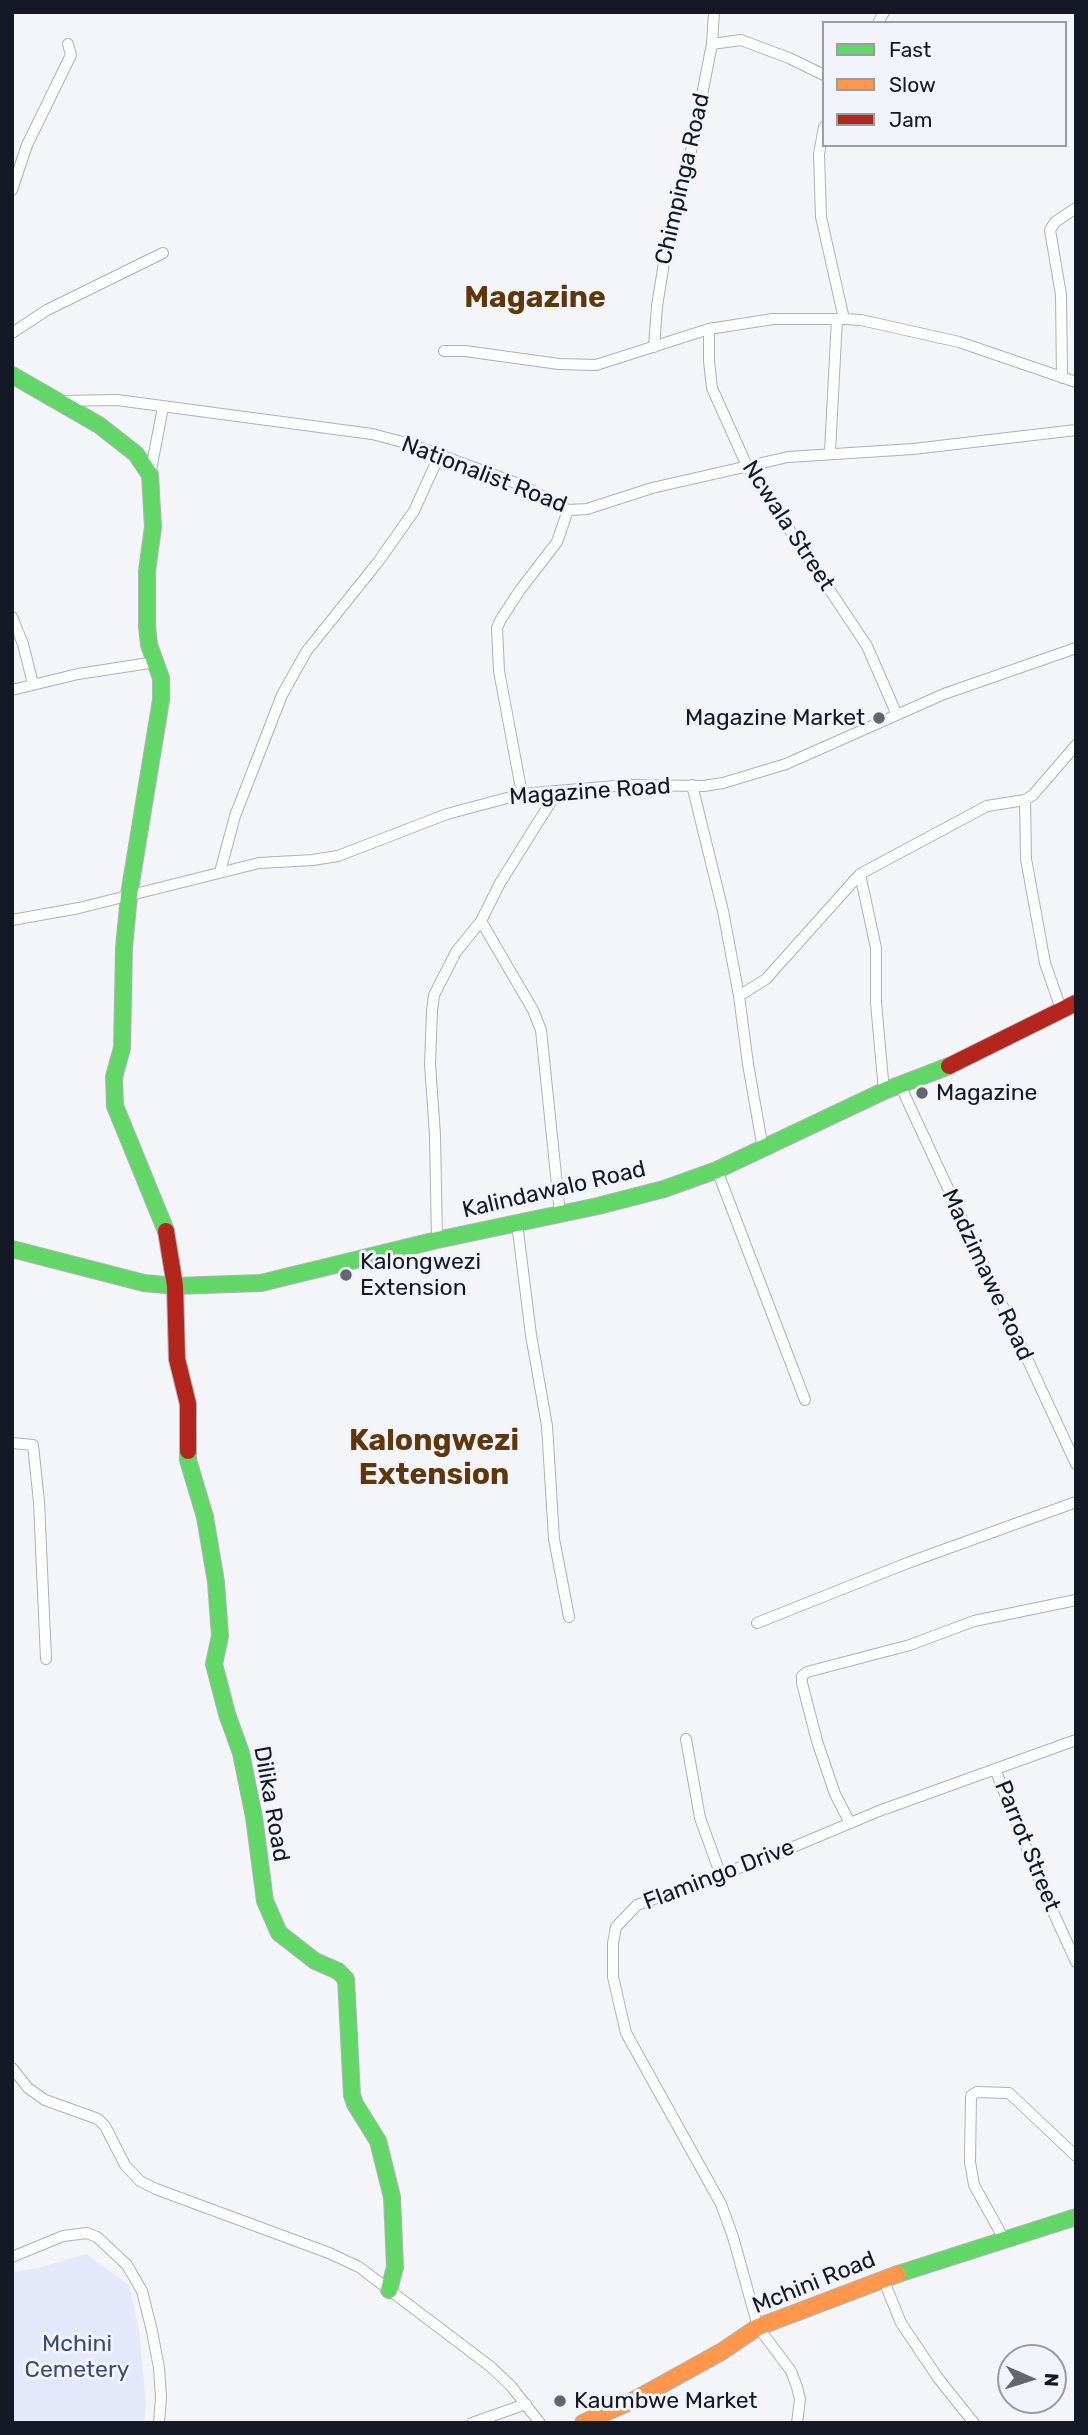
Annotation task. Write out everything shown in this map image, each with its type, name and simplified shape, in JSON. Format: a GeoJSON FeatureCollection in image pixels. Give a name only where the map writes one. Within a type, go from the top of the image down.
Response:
{"type":"FeatureCollection","features":[{"type":"Feature","properties":{"kind":"street","name":"Chimpinga Road"},"geometry":{"type":"LineString","coordinates":[[654,347],[657,306],[669,232],[691,151],[712,44],[714,12]]}},
{"type":"Feature","properties":{"kind":"street"},"geometry":{"type":"LineString","coordinates":[[712,44],[741,40],[822,74]]}},
{"type":"Feature","properties":{"kind":"street"},"geometry":{"type":"LineString","coordinates":[[12,190],[27,145],[71,55],[68,44]]}},
{"type":"Feature","properties":{"kind":"street"},"geometry":{"type":"LineString","coordinates":[[822,138],[819,154],[821,217],[840,319],[830,452]]}},
{"type":"Feature","properties":{"kind":"street"},"geometry":{"type":"LineString","coordinates":[[1062,378],[1061,296],[1050,230],[1055,222],[1076,208]]}},
{"type":"Feature","properties":{"kind":"street"},"geometry":{"type":"LineString","coordinates":[[12,333],[47,310],[163,253]]}},
{"type":"Feature","properties":{"kind":"street"},"geometry":{"type":"LineString","coordinates":[[444,351],[465,351],[559,365],[596,365],[709,329],[773,319],[840,319],[882,324],[959,342],[1076,382]]}},
{"type":"Feature","properties":{"kind":"street","name":"Ncwala Street"},"geometry":{"type":"LineString","coordinates":[[709,329],[712,388],[747,466],[867,646],[897,715]]}},
{"type":"Feature","properties":{"kind":"street"},"geometry":{"type":"LineString","coordinates":[[12,375],[99,425],[136,454],[150,475]]}},
{"type":"Feature","properties":{"kind":"street","name":"Nationalist Road"},"geometry":{"type":"LineString","coordinates":[[54,401],[117,400],[372,434],[410,444],[524,486],[568,510],[587,509],[652,488],[788,457],[830,452],[913,449],[1076,430]]}},
{"type":"Feature","properties":{"kind":"street"},"geometry":{"type":"LineString","coordinates":[[163,407],[150,475],[153,527],[147,571],[149,645],[160,678],[161,700],[129,895],[124,948],[122,1048],[114,1077],[115,1106],[166,1231],[175,1286]]}},
{"type":"Feature","properties":{"kind":"street"},"geometry":{"type":"LineString","coordinates":[[220,872],[235,816],[282,695],[306,652],[378,562],[414,511],[439,456]]}},
{"type":"Feature","properties":{"kind":"street"},"geometry":{"type":"LineString","coordinates":[[522,794],[499,671],[497,628],[520,590],[557,542],[568,510]]}},
{"type":"Feature","properties":{"kind":"street"},"geometry":{"type":"LineString","coordinates":[[12,617],[23,644],[33,684]]}},
{"type":"Feature","properties":{"kind":"street","name":"Magazine Road"},"geometry":{"type":"LineString","coordinates":[[12,920],[79,908],[258,863],[338,856],[447,814],[522,794],[627,785],[704,786],[723,783],[786,764],[944,694],[1076,648]]}},
{"type":"Feature","properties":{"kind":"street"},"geometry":{"type":"LineString","coordinates":[[12,690],[156,662]]}},
{"type":"Feature","properties":{"kind":"street"},"geometry":{"type":"LineString","coordinates":[[739,996],[766,979],[860,874],[978,810],[1004,802],[1024,800],[1033,795],[1076,745]]}},
{"type":"Feature","properties":{"kind":"street"},"geometry":{"type":"LineString","coordinates":[[692,785],[723,911],[763,1149]]}},
{"type":"Feature","properties":{"kind":"street"},"geometry":{"type":"LineString","coordinates":[[437,1240],[435,1135],[430,1064],[435,995],[456,951],[481,921],[500,883],[557,792]]}},
{"type":"Feature","properties":{"kind":"street"},"geometry":{"type":"LineString","coordinates":[[1024,800],[1026,859],[1045,963],[1068,1006]]}},
{"type":"Feature","properties":{"kind":"street","name":"Madzimawe Road"},"geometry":{"type":"LineString","coordinates":[[860,874],[876,947],[876,1003],[892,1088],[1076,1464]]}},
{"type":"Feature","properties":{"kind":"street"},"geometry":{"type":"LineString","coordinates":[[481,921],[533,1010],[541,1030],[560,1214]]}},
{"type":"Feature","properties":{"kind":"street","name":"Kalindawalo Road"},"geometry":{"type":"LineString","coordinates":[[12,1249],[144,1283],[175,1286],[261,1283],[664,1189],[717,1170],[892,1088],[962,1060],[1068,1006]]}},
{"type":"Feature","properties":{"kind":"street"},"geometry":{"type":"LineString","coordinates":[[717,1170],[805,1400]]}},
{"type":"Feature","properties":{"kind":"street"},"geometry":{"type":"LineString","coordinates":[[517,1223],[531,1335],[547,1426],[554,1539],[569,1618]]}},
{"type":"Feature","properties":{"kind":"street","name":"Dilika Road"},"geometry":{"type":"LineString","coordinates":[[175,1286],[177,1359],[188,1404],[188,1460],[205,1517],[216,1581],[220,1636],[214,1664],[226,1714],[242,1753],[267,1908],[279,1933],[315,1961],[338,1971],[346,1979],[352,2095],[378,2141],[392,2197],[395,2267],[389,2290]]}},
{"type":"Feature","properties":{"kind":"street"},"geometry":{"type":"LineString","coordinates":[[12,1443],[33,1445],[46,1659]]}},
{"type":"Feature","properties":{"kind":"street"},"geometry":{"type":"LineString","coordinates":[[757,1623],[910,1562],[1076,1502]]}},
{"type":"Feature","properties":{"kind":"street"},"geometry":{"type":"LineString","coordinates":[[850,1823],[835,1794],[817,1741],[802,1676],[807,1672],[910,1644],[974,1621],[1076,1600]]}},
{"type":"Feature","properties":{"kind":"street"},"geometry":{"type":"LineString","coordinates":[[687,1739],[700,1818],[720,1874]]}},
{"type":"Feature","properties":{"kind":"street","name":"Flamingo Drive"},"geometry":{"type":"LineString","coordinates":[[758,2327],[721,2204],[626,2033],[613,1977],[612,1943],[616,1927],[637,1905],[1076,1740]]}},
{"type":"Feature","properties":{"kind":"street","name":"Parrot Street"},"geometry":{"type":"LineString","coordinates":[[995,1769],[1045,1894],[1076,1962]]}},
{"type":"Feature","properties":{"kind":"street"},"geometry":{"type":"LineString","coordinates":[[12,2068],[28,2088],[45,2100],[98,2119],[105,2126],[125,2165],[141,2181],[359,2267],[491,2367],[540,2423]]}},
{"type":"Feature","properties":{"kind":"street"},"geometry":{"type":"LineString","coordinates":[[1004,2239],[974,2185],[970,2162],[971,2096],[977,2092],[1009,2093],[1076,2156]]}},
{"type":"Feature","properties":{"kind":"street","name":"Mchini Road"},"geometry":{"type":"LineString","coordinates":[[589,2422],[721,2352],[758,2327],[883,2279],[1076,2217]]}},
{"type":"Feature","properties":{"kind":"street"},"geometry":{"type":"LineString","coordinates":[[12,2257],[63,2236],[86,2233],[97,2237],[127,2265],[142,2291],[152,2331],[161,2397],[159,2423]]}},
{"type":"Feature","properties":{"kind":"street"},"geometry":{"type":"LineString","coordinates":[[883,2279],[901,2323],[974,2423]]}},
{"type":"Feature","properties":{"kind":"street"},"geometry":{"type":"LineString","coordinates":[[758,2327],[791,2371],[800,2399],[797,2423]]}},
{"type":"Feature","properties":{"kind":"street"},"geometry":{"type":"LineString","coordinates":[[471,2423],[526,2404]]}},
{"type":"Feature","properties":{"kind":"green space","name":"Mchini Cemetery"},"geometry":{"type":"Polygon","coordinates":[[[86,2254],[129,2285],[139,2330],[146,2403],[144,2423],[12,2423],[12,2272],[38,2268],[86,2254]]]}},
{"type":"Feature","properties":{"kind":"traffic: fast"},"geometry":{"type":"LineString","coordinates":[[12,375],[99,425],[136,454],[150,475],[153,527],[147,571],[147,626],[149,645],[161,678],[161,700],[129,895],[124,948],[122,1048],[114,1077],[115,1106],[166,1231]]}},
{"type":"Feature","properties":{"kind":"traffic: fast"},"geometry":{"type":"LineString","coordinates":[[12,1249],[144,1283],[175,1286],[261,1283],[664,1189],[717,1170],[884,1091],[949,1066]]}},
{"type":"Feature","properties":{"kind":"traffic: fast"},"geometry":{"type":"LineString","coordinates":[[188,1451],[188,1460],[205,1517],[216,1582],[220,1636],[214,1664],[241,1753],[254,1817],[265,1901],[279,1933],[315,1961],[338,1971],[346,1979],[352,2095],[378,2141],[392,2197],[395,2267],[389,2290]]}},
{"type":"Feature","properties":{"kind":"traffic: fast"},"geometry":{"type":"LineString","coordinates":[[898,2274],[1076,2217]]}},
{"type":"Feature","properties":{"kind":"traffic: slow"},"geometry":{"type":"LineString","coordinates":[[583,2423],[636,2399],[721,2352],[758,2327],[898,2274]]}},
{"type":"Feature","properties":{"kind":"traffic: jam"},"geometry":{"type":"LineString","coordinates":[[949,1066],[1076,1003]]}},
{"type":"Feature","properties":{"kind":"traffic: jam"},"geometry":{"type":"LineString","coordinates":[[166,1231],[175,1286],[177,1359],[188,1404],[188,1451]]}},
{"type":"Feature","properties":{"kind":"place","name":"Magazine Market"},"geometry":{"type":"Point","coordinates":[879,718]}},
{"type":"Feature","properties":{"kind":"place","name":"Magazine"},"geometry":{"type":"Point","coordinates":[922,1093]}},
{"type":"Feature","properties":{"kind":"place","name":"Kalongwezi Extension"},"geometry":{"type":"Point","coordinates":[346,1275]}},
{"type":"Feature","properties":{"kind":"place","name":"Kaumbwe Market"},"geometry":{"type":"Point","coordinates":[560,2401]}},
{"type":"Feature","properties":{"kind":"district","name":"Magazine"},"geometry":{"type":"Point","coordinates":[535,298]}},
{"type":"Feature","properties":{"kind":"district","name":"Kalongwezi Extension"},"geometry":{"type":"Point","coordinates":[434,1458]}}]}
